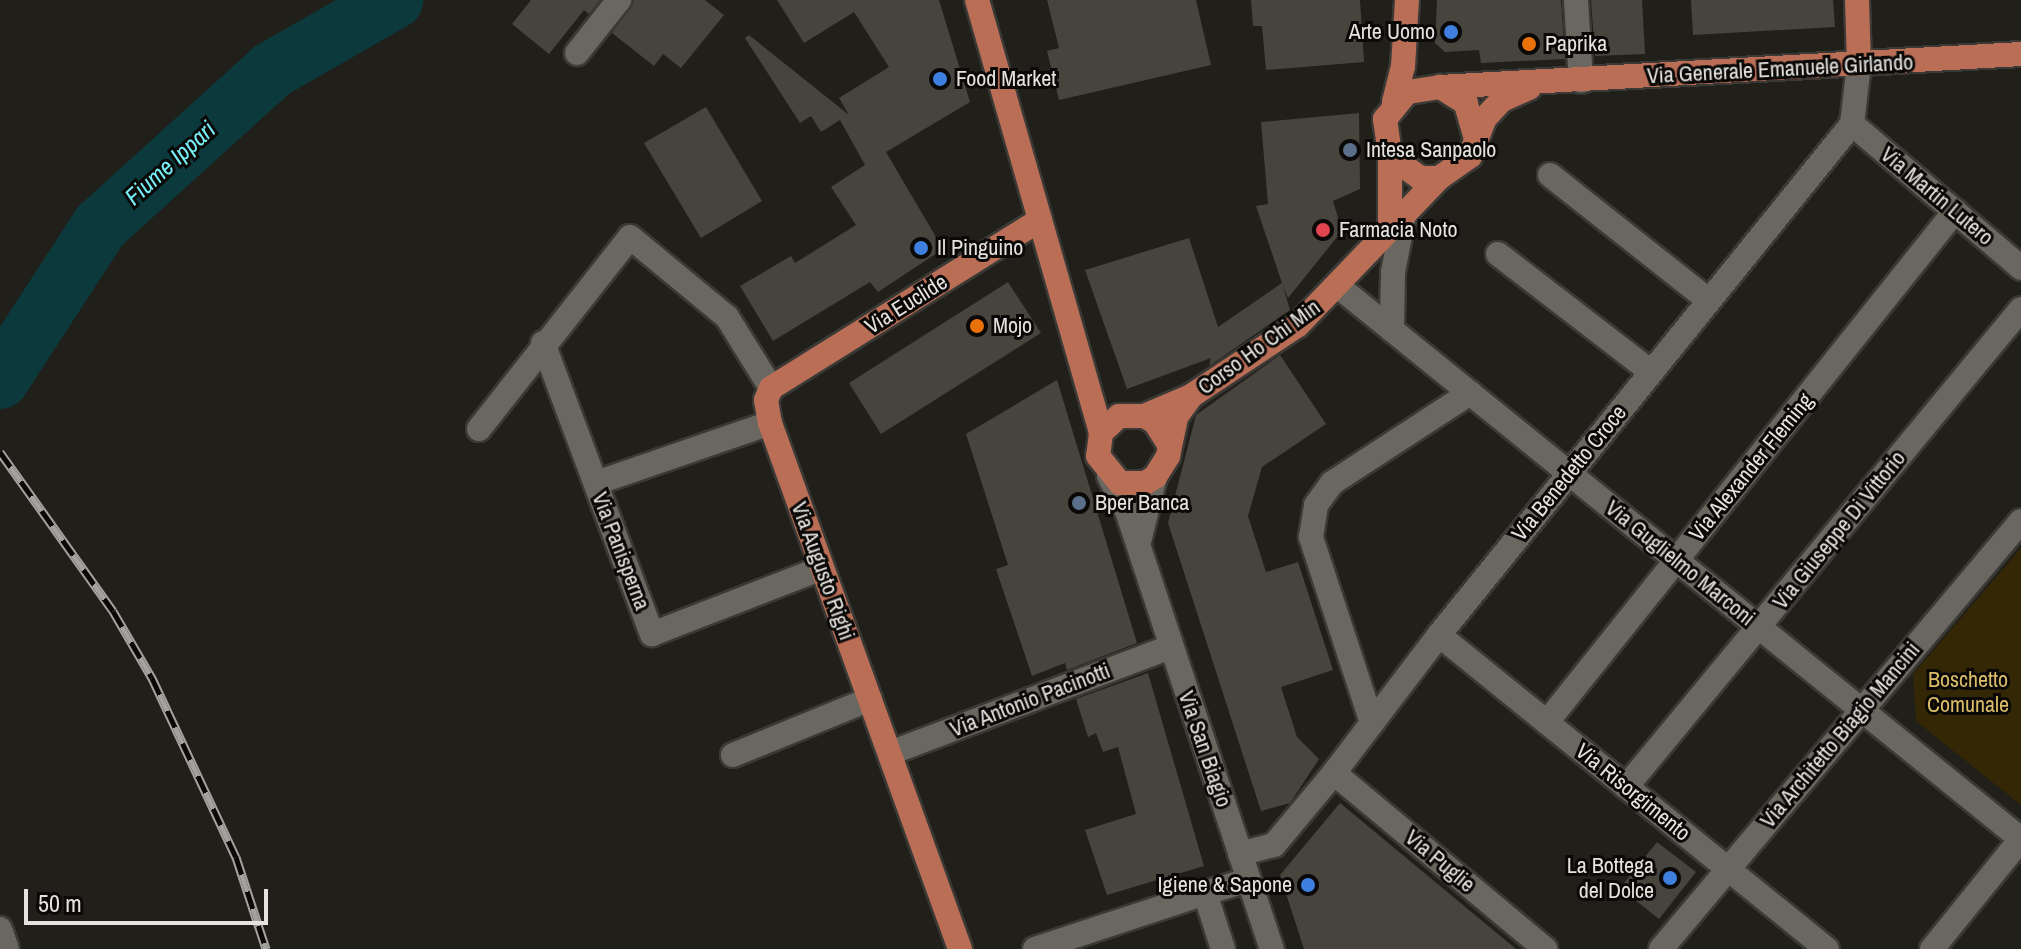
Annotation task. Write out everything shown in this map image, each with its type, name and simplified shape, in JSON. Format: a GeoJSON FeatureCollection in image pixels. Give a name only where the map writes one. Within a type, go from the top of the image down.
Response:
{"type":"FeatureCollection","features":[{"type":"Feature","properties":{"kind":"main road"},"geometry":{"type":"LineString","coordinates":[[977,0],[1089,378],[1101,433],[1098,456],[1109,476],[1132,485],[1155,477],[1168,456],[1168,443],[1176,417],[1191,396]]}},
{"type":"Feature","properties":{"kind":"main road"},"geometry":{"type":"LineString","coordinates":[[1397,218],[1390,156],[1384,138],[1403,67],[1407,0]]}},
{"type":"Feature","properties":{"kind":"main road"},"geometry":{"type":"LineString","coordinates":[[1857,0],[1859,64]]}},
{"type":"Feature","properties":{"kind":"main road","name":"Via Generale Emanuele Girlando"},"geometry":{"type":"LineString","coordinates":[[1440,87],[2021,54]]}},
{"type":"Feature","properties":{"kind":"main road"},"geometry":{"type":"LineString","coordinates":[[1390,156],[1420,178],[1439,178],[1463,163],[1485,118],[1502,100],[1538,83]]}},
{"type":"Feature","properties":{"kind":"main road"},"geometry":{"type":"LineString","coordinates":[[1394,102],[1415,89],[1440,87],[1466,103],[1476,139]]}},
{"type":"Feature","properties":{"kind":"main road","name":"Corso Ho Chi Min"},"geometry":{"type":"LineString","coordinates":[[1138,415],[1191,396],[1298,325],[1339,287],[1397,218],[1439,178]]}},
{"type":"Feature","properties":{"kind":"main road","name":"Via Euclide"},"geometry":{"type":"LineString","coordinates":[[771,388],[1040,220]]}},
{"type":"Feature","properties":{"kind":"main road"},"geometry":{"type":"LineString","coordinates":[[1089,378],[1138,415],[1155,422],[1168,443]]}},
{"type":"Feature","properties":{"kind":"main road","name":"Via Augusto Righi"},"geometry":{"type":"LineString","coordinates":[[771,388],[766,400],[770,423],[960,949]]}},
{"type":"Feature","properties":{"kind":"main road"},"geometry":{"type":"LineString","coordinates":[[1101,433],[1119,416],[1138,415]]}},
{"type":"Feature","properties":{"kind":"street"},"geometry":{"type":"LineString","coordinates":[[577,53],[619,0]]}},
{"type":"Feature","properties":{"kind":"street"},"geometry":{"type":"LineString","coordinates":[[1576,0],[1581,81]]}},
{"type":"Feature","properties":{"kind":"street"},"geometry":{"type":"LineString","coordinates":[[1852,124],[1859,64]]}},
{"type":"Feature","properties":{"kind":"street","name":"Via Martin Lutero"},"geometry":{"type":"LineString","coordinates":[[1852,124],[2021,268]]}},
{"type":"Feature","properties":{"kind":"street","name":"Via Benedetto Croce"},"geometry":{"type":"LineString","coordinates":[[1240,854],[1274,845],[1334,773],[1439,635],[1852,124]]}},
{"type":"Feature","properties":{"kind":"street"},"geometry":{"type":"LineString","coordinates":[[1550,175],[1708,300]]}},
{"type":"Feature","properties":{"kind":"street","name":"Via Alexander Fleming"},"geometry":{"type":"LineString","coordinates":[[1547,722],[1955,211]]}},
{"type":"Feature","properties":{"kind":"street"},"geometry":{"type":"LineString","coordinates":[[1392,330],[1397,218]]}},
{"type":"Feature","properties":{"kind":"street"},"geometry":{"type":"LineString","coordinates":[[479,429],[543,343],[630,237],[727,317],[771,388]]}},
{"type":"Feature","properties":{"kind":"street"},"geometry":{"type":"LineString","coordinates":[[1498,254],[1651,372]]}},
{"type":"Feature","properties":{"kind":"street","name":"Via Guglielmo Marconi"},"geometry":{"type":"LineString","coordinates":[[1339,287],[2021,839]]}},
{"type":"Feature","properties":{"kind":"street","name":"Via Giuseppe Di Vittorio"},"geometry":{"type":"LineString","coordinates":[[1626,787],[2021,309]]}},
{"type":"Feature","properties":{"kind":"street","name":"Via Panisperna"},"geometry":{"type":"LineString","coordinates":[[543,343],[652,634],[822,568]]}},
{"type":"Feature","properties":{"kind":"street"},"geometry":{"type":"LineString","coordinates":[[1372,723],[1311,537],[1316,505],[1332,483],[1470,393]]}},
{"type":"Feature","properties":{"kind":"street"},"geometry":{"type":"LineString","coordinates":[[596,483],[770,423]]}},
{"type":"Feature","properties":{"kind":"street","name":"Via San Biagio"},"geometry":{"type":"LineString","coordinates":[[1109,476],[1139,548],[1272,949]]}},
{"type":"Feature","properties":{"kind":"street"},"geometry":{"type":"LineString","coordinates":[[1139,548],[1143,512],[1155,477]]}},
{"type":"Feature","properties":{"kind":"street","name":"Via Architetto Biagio Mancini"},"geometry":{"type":"LineString","coordinates":[[1661,949],[2021,521]]}},
{"type":"Feature","properties":{"kind":"street","name":"Via Risorgimento"},"geometry":{"type":"LineString","coordinates":[[1439,635],[1827,949]]}},
{"type":"Feature","properties":{"kind":"street","name":"Via Antonio Pacinotti"},"geometry":{"type":"LineString","coordinates":[[890,753],[1170,647]]}},
{"type":"Feature","properties":{"kind":"street"},"geometry":{"type":"LineString","coordinates":[[733,755],[870,699]]}},
{"type":"Feature","properties":{"kind":"street","name":"Via Puglie"},"geometry":{"type":"LineString","coordinates":[[1334,773],[1545,949]]}},
{"type":"Feature","properties":{"kind":"street"},"geometry":{"type":"LineString","coordinates":[[1932,949],[2021,839]]}},
{"type":"Feature","properties":{"kind":"street"},"geometry":{"type":"LineString","coordinates":[[1035,949],[1248,880]]}},
{"type":"Feature","properties":{"kind":"street"},"geometry":{"type":"LineString","coordinates":[[1205,893],[1223,949]]}},
{"type":"Feature","properties":{"kind":"street"},"geometry":{"type":"LineString","coordinates":[[0,929],[7,949]]}},
{"type":"Feature","properties":{"kind":"green space","name":"Boschetto Comunale"},"geometry":{"type":"Polygon","coordinates":[[[2021,548],[2021,805],[1916,721],[1913,674],[2021,548]]]}},
{"type":"Feature","properties":{"kind":"building"},"geometry":{"type":"Polygon","coordinates":[[[531,0],[600,0],[589,14],[584,10],[549,54],[512,24],[531,0]]]}},
{"type":"Feature","properties":{"kind":"building"},"geometry":{"type":"Polygon","coordinates":[[[634,0],[705,0],[724,15],[681,68],[663,54],[654,66],[612,33],[634,0]]]}},
{"type":"Feature","properties":{"kind":"building"},"geometry":{"type":"Polygon","coordinates":[[[777,0],[939,0],[970,102],[886,152],[943,249],[878,292],[870,282],[773,341],[740,286],[791,256],[795,263],[856,225],[831,187],[865,165],[840,120],[821,132],[811,116],[800,123],[745,38],[749,35],[849,115],[839,98],[889,67],[854,12],[804,43],[777,0]]]}},
{"type":"Feature","properties":{"kind":"building"},"geometry":{"type":"Polygon","coordinates":[[[1047,0],[1196,0],[1211,65],[1059,100],[1047,51],[1059,48],[1047,0]]]}},
{"type":"Feature","properties":{"kind":"building"},"geometry":{"type":"Polygon","coordinates":[[[1251,0],[1360,0],[1364,62],[1266,70],[1262,26],[1253,26],[1251,0]]]}},
{"type":"Feature","properties":{"kind":"building"},"geometry":{"type":"Polygon","coordinates":[[[1437,0],[1561,0],[1565,59],[1481,63],[1479,50],[1445,52],[1435,43],[1437,0]]]}},
{"type":"Feature","properties":{"kind":"building"},"geometry":{"type":"Polygon","coordinates":[[[1591,0],[1642,0],[1645,54],[1595,56],[1591,0]]]}},
{"type":"Feature","properties":{"kind":"building"},"geometry":{"type":"Polygon","coordinates":[[[1691,0],[1833,0],[1835,27],[1693,35],[1691,0]]]}},
{"type":"Feature","properties":{"kind":"building"},"geometry":{"type":"Polygon","coordinates":[[[706,107],[762,201],[701,238],[644,143],[706,107]]]}},
{"type":"Feature","properties":{"kind":"building"},"geometry":{"type":"Polygon","coordinates":[[[1359,113],[1360,189],[1333,201],[1342,231],[1288,298],[1283,286],[1290,310],[1209,366],[1211,358],[1127,389],[1085,270],[1189,238],[1218,327],[1282,283],[1256,206],[1268,204],[1261,122],[1359,113]]]}},
{"type":"Feature","properties":{"kind":"building"},"geometry":{"type":"Polygon","coordinates":[[[1008,282],[1041,333],[881,434],[849,383],[1008,282]]]}},
{"type":"Feature","properties":{"kind":"building"},"geometry":{"type":"Polygon","coordinates":[[[1280,355],[1326,424],[1262,467],[1248,516],[1266,572],[1298,562],[1333,670],[1281,687],[1297,737],[1319,759],[1290,803],[1261,811],[1168,523],[1196,415],[1280,355]]]}},
{"type":"Feature","properties":{"kind":"building"},"geometry":{"type":"Polygon","coordinates":[[[1057,380],[1137,643],[1067,670],[1065,663],[1032,676],[996,569],[1008,565],[966,434],[1057,380]]]}},
{"type":"Feature","properties":{"kind":"building"},"geometry":{"type":"Polygon","coordinates":[[[1148,673],[1204,866],[1107,895],[1085,830],[1136,814],[1118,747],[1103,752],[1096,733],[1088,737],[1076,699],[1148,673]]]}},
{"type":"Feature","properties":{"kind":"building"},"geometry":{"type":"Polygon","coordinates":[[[1340,803],[1516,949],[1304,949],[1280,875],[1340,803]]]}},
{"type":"Feature","properties":{"kind":"building"},"geometry":{"type":"Polygon","coordinates":[[[1657,842],[1696,872],[1659,919],[1620,888],[1657,842]]]}},
{"type":"Feature","properties":{"kind":"waterway","name":"Fiume Ippari"},"geometry":{"type":"LineString","coordinates":[[0,380],[100,226],[272,70],[394,0]]}},
{"type":"Feature","properties":{"kind":"railway"},"geometry":{"type":"LineString","coordinates":[[0,452],[113,611],[152,678],[236,857],[266,949]]}},
{"type":"Feature","properties":{"kind":"place","name":"Arte Uomo"},"geometry":{"type":"Point","coordinates":[1451,32]}},
{"type":"Feature","properties":{"kind":"place","name":"Paprika"},"geometry":{"type":"Point","coordinates":[1529,44]}},
{"type":"Feature","properties":{"kind":"place","name":"Food Market"},"geometry":{"type":"Point","coordinates":[940,79]}},
{"type":"Feature","properties":{"kind":"place","name":"Intesa Sanpaolo"},"geometry":{"type":"Point","coordinates":[1350,150]}},
{"type":"Feature","properties":{"kind":"place","name":"Farmacia Noto"},"geometry":{"type":"Point","coordinates":[1323,230]}},
{"type":"Feature","properties":{"kind":"place","name":"Il Pinguino"},"geometry":{"type":"Point","coordinates":[921,248]}},
{"type":"Feature","properties":{"kind":"place","name":"Mojo"},"geometry":{"type":"Point","coordinates":[977,326]}},
{"type":"Feature","properties":{"kind":"place","name":"Bper Banca"},"geometry":{"type":"Point","coordinates":[1079,503]}},
{"type":"Feature","properties":{"kind":"place","name":"La Bottega del Dolce"},"geometry":{"type":"Point","coordinates":[1670,878]}},
{"type":"Feature","properties":{"kind":"place","name":"Igiene & Sapone"},"geometry":{"type":"Point","coordinates":[1308,885]}}]}
